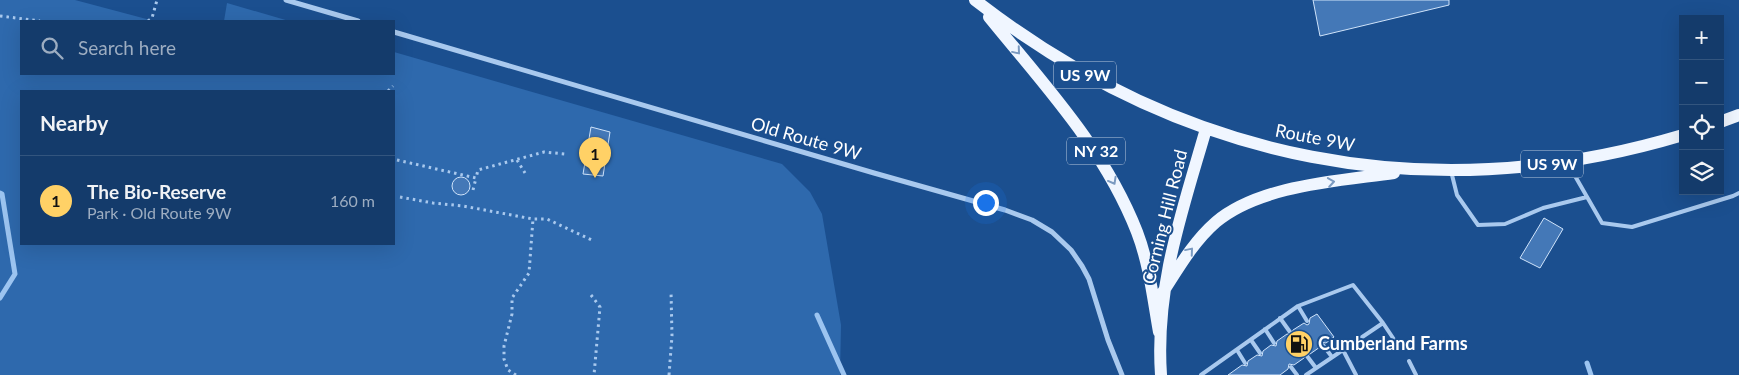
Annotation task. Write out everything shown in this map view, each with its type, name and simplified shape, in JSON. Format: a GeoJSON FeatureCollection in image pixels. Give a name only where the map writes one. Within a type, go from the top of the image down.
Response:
{"type":"FeatureCollection","features":[{"type":"Feature","properties":{"kind":"main road","name":"Route 9W"},"geometry":{"type":"LineString","coordinates":[[975,0],[1018,33],[1082,73],[1152,108],[1206,129],[1248,142],[1330,160],[1417,169],[1509,169],[1567,162],[1619,152],[1679,135]]}},
{"type":"Feature","properties":{"kind":"main road","name":"NY 32"},"geometry":{"type":"LineString","coordinates":[[975,0],[1093,146],[1118,190],[1137,233],[1143,252],[1159,332]]}},
{"type":"Feature","properties":{"kind":"main road"},"geometry":{"type":"LineString","coordinates":[[1724,121],[1739,115]]}},
{"type":"Feature","properties":{"kind":"main road","name":"Corning Hill Road"},"geometry":{"type":"LineString","coordinates":[[1161,375],[1159,332],[1163,292],[1172,246],[1206,129]]}},
{"type":"Feature","properties":{"kind":"main road"},"geometry":{"type":"LineString","coordinates":[[1163,292],[1184,258],[1206,232],[1217,221],[1244,204],[1282,191],[1417,169]]}},
{"type":"Feature","properties":{"kind":"street"},"geometry":{"type":"LineString","coordinates":[[286,0],[355,20]]}},
{"type":"Feature","properties":{"kind":"street","name":"Old Route 9W"},"geometry":{"type":"LineString","coordinates":[[395,32],[874,174],[1005,210],[1032,220],[1052,232],[1082,266],[1089,279],[1108,340],[1122,375]]}},
{"type":"Feature","properties":{"kind":"lane"},"geometry":{"type":"LineString","coordinates":[[1567,162],[1602,223],[1632,226],[1739,193]]}},
{"type":"Feature","properties":{"kind":"lane"},"geometry":{"type":"LineString","coordinates":[[1451,170],[1457,195],[1478,225],[1505,224],[1543,208],[1587,198]]}},
{"type":"Feature","properties":{"kind":"lane"},"geometry":{"type":"LineString","coordinates":[[1201,375],[1209,373],[1237,350],[1298,306],[1353,285],[1397,344]]}},
{"type":"Feature","properties":{"kind":"lane"},"geometry":{"type":"LineString","coordinates":[[1298,306],[1307,320]]}},
{"type":"Feature","properties":{"kind":"lane"},"geometry":{"type":"LineString","coordinates":[[1280,318],[1290,332]]}},
{"type":"Feature","properties":{"kind":"lane"},"geometry":{"type":"LineString","coordinates":[[1306,375],[1383,323]]}},
{"type":"Feature","properties":{"kind":"lane"},"geometry":{"type":"LineString","coordinates":[[1265,329],[1274,343]]}},
{"type":"Feature","properties":{"kind":"lane"},"geometry":{"type":"LineString","coordinates":[[1251,340],[1260,353]]}},
{"type":"Feature","properties":{"kind":"lane"},"geometry":{"type":"LineString","coordinates":[[1324,345],[1332,357]]}},
{"type":"Feature","properties":{"kind":"lane"},"geometry":{"type":"LineString","coordinates":[[1237,350],[1245,363]]}},
{"type":"Feature","properties":{"kind":"lane"},"geometry":{"type":"LineString","coordinates":[[1343,350],[1356,375]]}},
{"type":"Feature","properties":{"kind":"lane"},"geometry":{"type":"LineString","coordinates":[[1307,356],[1316,368]]}},
{"type":"Feature","properties":{"kind":"lane"},"geometry":{"type":"LineString","coordinates":[[1410,361],[1416,375]]}},
{"type":"Feature","properties":{"kind":"lane"},"geometry":{"type":"LineString","coordinates":[[1291,367],[1297,375]]}},
{"type":"Feature","properties":{"kind":"path"},"geometry":{"type":"LineString","coordinates":[[149,20],[152,18],[157,0]]}},
{"type":"Feature","properties":{"kind":"path"},"geometry":{"type":"LineString","coordinates":[[0,16],[32,20]]}},
{"type":"Feature","properties":{"kind":"path"},"geometry":{"type":"LineString","coordinates":[[389,90],[393,86]]}},
{"type":"Feature","properties":{"kind":"path"},"geometry":{"type":"LineString","coordinates":[[473,190],[478,170],[544,152],[565,154]]}},
{"type":"Feature","properties":{"kind":"path"},"geometry":{"type":"LineString","coordinates":[[397,160],[476,178]]}},
{"type":"Feature","properties":{"kind":"path"},"geometry":{"type":"LineString","coordinates":[[517,160],[525,173]]}},
{"type":"Feature","properties":{"kind":"path"},"geometry":{"type":"LineString","coordinates":[[400,197],[533,219],[547,219],[594,241]]}},
{"type":"Feature","properties":{"kind":"path"},"geometry":{"type":"LineString","coordinates":[[516,375],[508,370],[504,359],[504,346],[512,314],[512,298],[528,273],[533,219]]}},
{"type":"Feature","properties":{"kind":"path"},"geometry":{"type":"LineString","coordinates":[[669,375],[672,336],[671,291]]}},
{"type":"Feature","properties":{"kind":"path"},"geometry":{"type":"LineString","coordinates":[[591,295],[600,307],[594,375]]}},
{"type":"Feature","properties":{"kind":"shaded area"},"geometry":{"type":"Polygon","coordinates":[[[0,0],[75,0],[150,20],[20,20],[20,75],[395,75],[395,52],[782,164],[810,192],[822,214],[841,325],[840,375],[0,375],[0,0]]]}},
{"type":"Feature","properties":{"kind":"shaded area"},"geometry":{"type":"Polygon","coordinates":[[[227,3],[286,20],[224,20],[227,3]]]}},
{"type":"Feature","properties":{"kind":"building"},"geometry":{"type":"Polygon","coordinates":[[[1313,0],[1449,0],[1449,5],[1320,36],[1313,0]]]}},
{"type":"Feature","properties":{"kind":"building"},"geometry":{"type":"Polygon","coordinates":[[[591,127],[610,132],[603,176],[583,174],[591,127]]]}},
{"type":"Feature","properties":{"kind":"building"},"geometry":{"type":"Polygon","coordinates":[[[461,177],[467,180],[470,186],[467,192],[461,195],[455,192],[452,186],[455,180],[461,177]]]}},
{"type":"Feature","properties":{"kind":"building"},"geometry":{"type":"Polygon","coordinates":[[[1544,218],[1563,229],[1540,268],[1520,258],[1544,218]]]}},
{"type":"Feature","properties":{"kind":"building","name":"Cumberland Farms"},"geometry":{"type":"Polygon","coordinates":[[[1317,314],[1334,337],[1326,343],[1321,342],[1320,347],[1310,354],[1305,353],[1304,358],[1294,365],[1289,364],[1288,369],[1280,375],[1228,375],[1242,365],[1247,366],[1248,361],[1257,355],[1262,356],[1263,351],[1271,345],[1276,346],[1277,341],[1287,334],[1292,335],[1293,330],[1304,323],[1309,324],[1310,318],[1317,314]]]}},
{"type":"Feature","properties":{"kind":"waterway"},"geometry":{"type":"LineString","coordinates":[[0,193],[2,194],[15,274],[0,298]]}},
{"type":"Feature","properties":{"kind":"waterway"},"geometry":{"type":"LineString","coordinates":[[817,315],[844,375]]}},
{"type":"Feature","properties":{"kind":"waterway"},"geometry":{"type":"LineString","coordinates":[[1587,363],[1591,375]]}},
{"type":"Feature","properties":{"kind":"place","name":"The Bio-Reserve"},"geometry":{"type":"Point","coordinates":[595,178]}},
{"type":"Feature","properties":{"kind":"place","name":"Cumberland Farms"},"geometry":{"type":"Point","coordinates":[1299,344]}}]}
